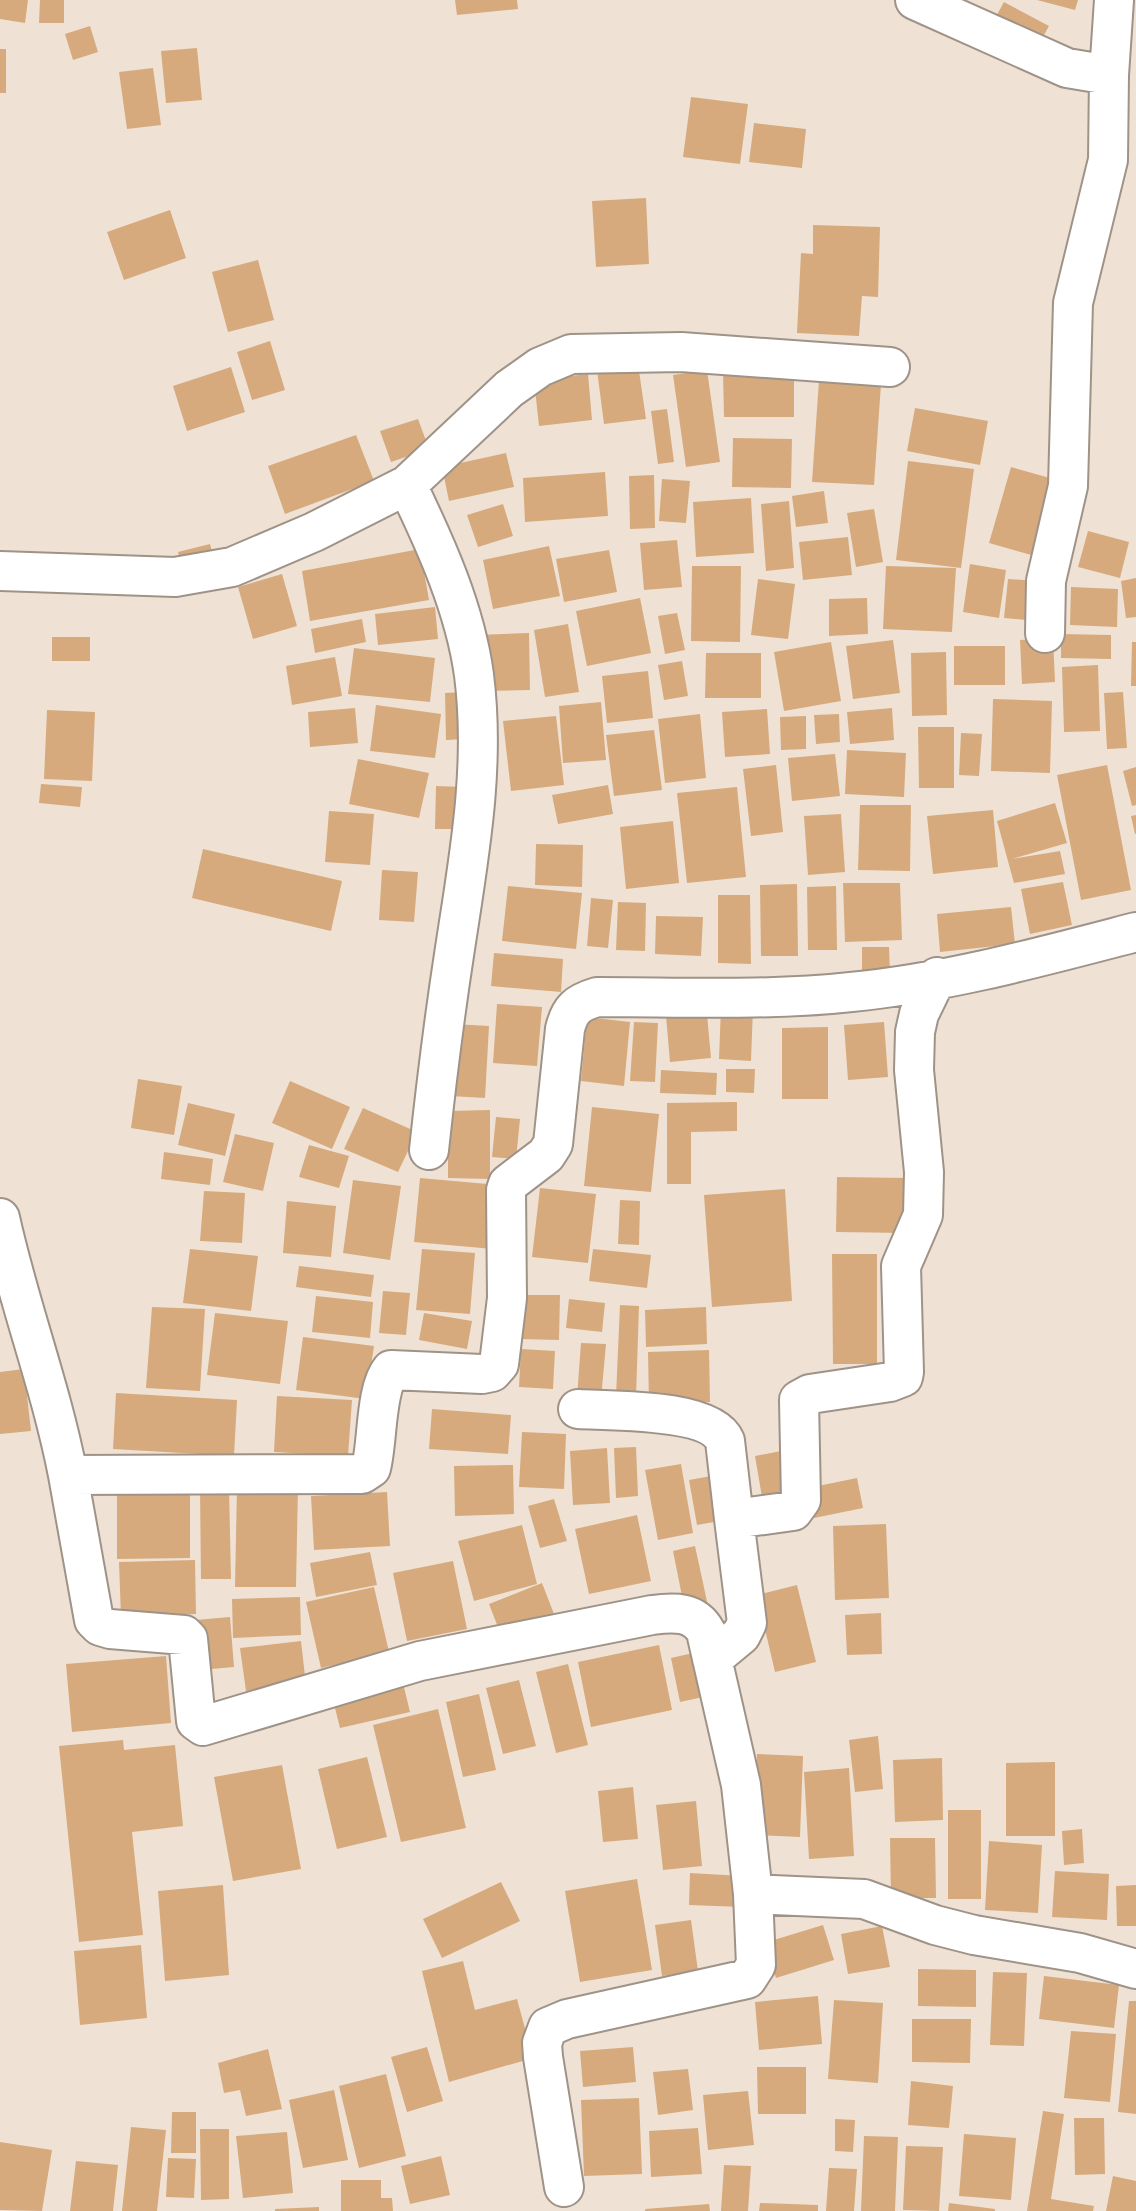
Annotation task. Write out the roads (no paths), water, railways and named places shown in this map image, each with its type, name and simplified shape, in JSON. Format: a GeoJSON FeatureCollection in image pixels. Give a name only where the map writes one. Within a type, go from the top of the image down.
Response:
{"type":"FeatureCollection","features":[{"type":"Feature","properties":{"kind":"street"},"geometry":{"type":"LineString","coordinates":[[915,0],[1066,68],[1109,75]]}},
{"type":"Feature","properties":{"kind":"street"},"geometry":{"type":"LineString","coordinates":[[1045,633],[1046,581],[1068,486],[1073,303],[1108,160],[1109,75],[1114,0]]}},
{"type":"Feature","properties":{"kind":"street"},"geometry":{"type":"LineString","coordinates":[[0,570],[175,577],[203,574],[232,566],[314,532],[407,485],[509,389],[540,367],[571,354],[681,352],[890,367]]}},
{"type":"Feature","properties":{"kind":"street"},"geometry":{"type":"LineString","coordinates":[[407,485],[438,548],[465,633],[478,721],[477,784],[470,856],[439,1058],[429,1150]]}},
{"type":"Feature","properties":{"kind":"street"},"geometry":{"type":"LineString","coordinates":[[68,1475],[362,1474],[373,1463],[384,1385],[391,1370],[492,1372],[499,1364],[504,1334],[506,1190],[508,1184],[546,1155],[553,1144],[565,1029],[569,1014],[580,1002],[597,997],[790,997],[854,992],[1037,958],[1136,932]]}},
{"type":"Feature","properties":{"kind":"street"},"geometry":{"type":"LineString","coordinates":[[734,1519],[793,1511],[801,1500],[798,1407],[802,1397],[890,1382],[903,1377],[905,1365],[901,1266],[917,1235],[923,1215],[924,1172],[914,1070],[915,1032],[919,1014],[937,977]]}},
{"type":"Feature","properties":{"kind":"street"},"geometry":{"type":"LineString","coordinates":[[0,1218],[8,1290],[48,1382],[94,1620],[100,1626],[110,1629],[184,1635],[188,1639],[196,1721],[203,1726],[210,1727],[420,1661],[663,1613],[673,1612],[698,1620],[706,1632],[741,1785],[756,1965],[747,1979],[567,2019],[548,2027],[542,2043],[543,2057],[564,2187]]}},
{"type":"Feature","properties":{"kind":"street"},"geometry":{"type":"LineString","coordinates":[[578,1409],[688,1418],[718,1431],[725,1441],[747,1623],[741,1636],[712,1659]]}},
{"type":"Feature","properties":{"kind":"street"},"geometry":{"type":"LineString","coordinates":[[752,1894],[864,1899],[974,1936],[1080,1953],[1136,1969]]}}]}
